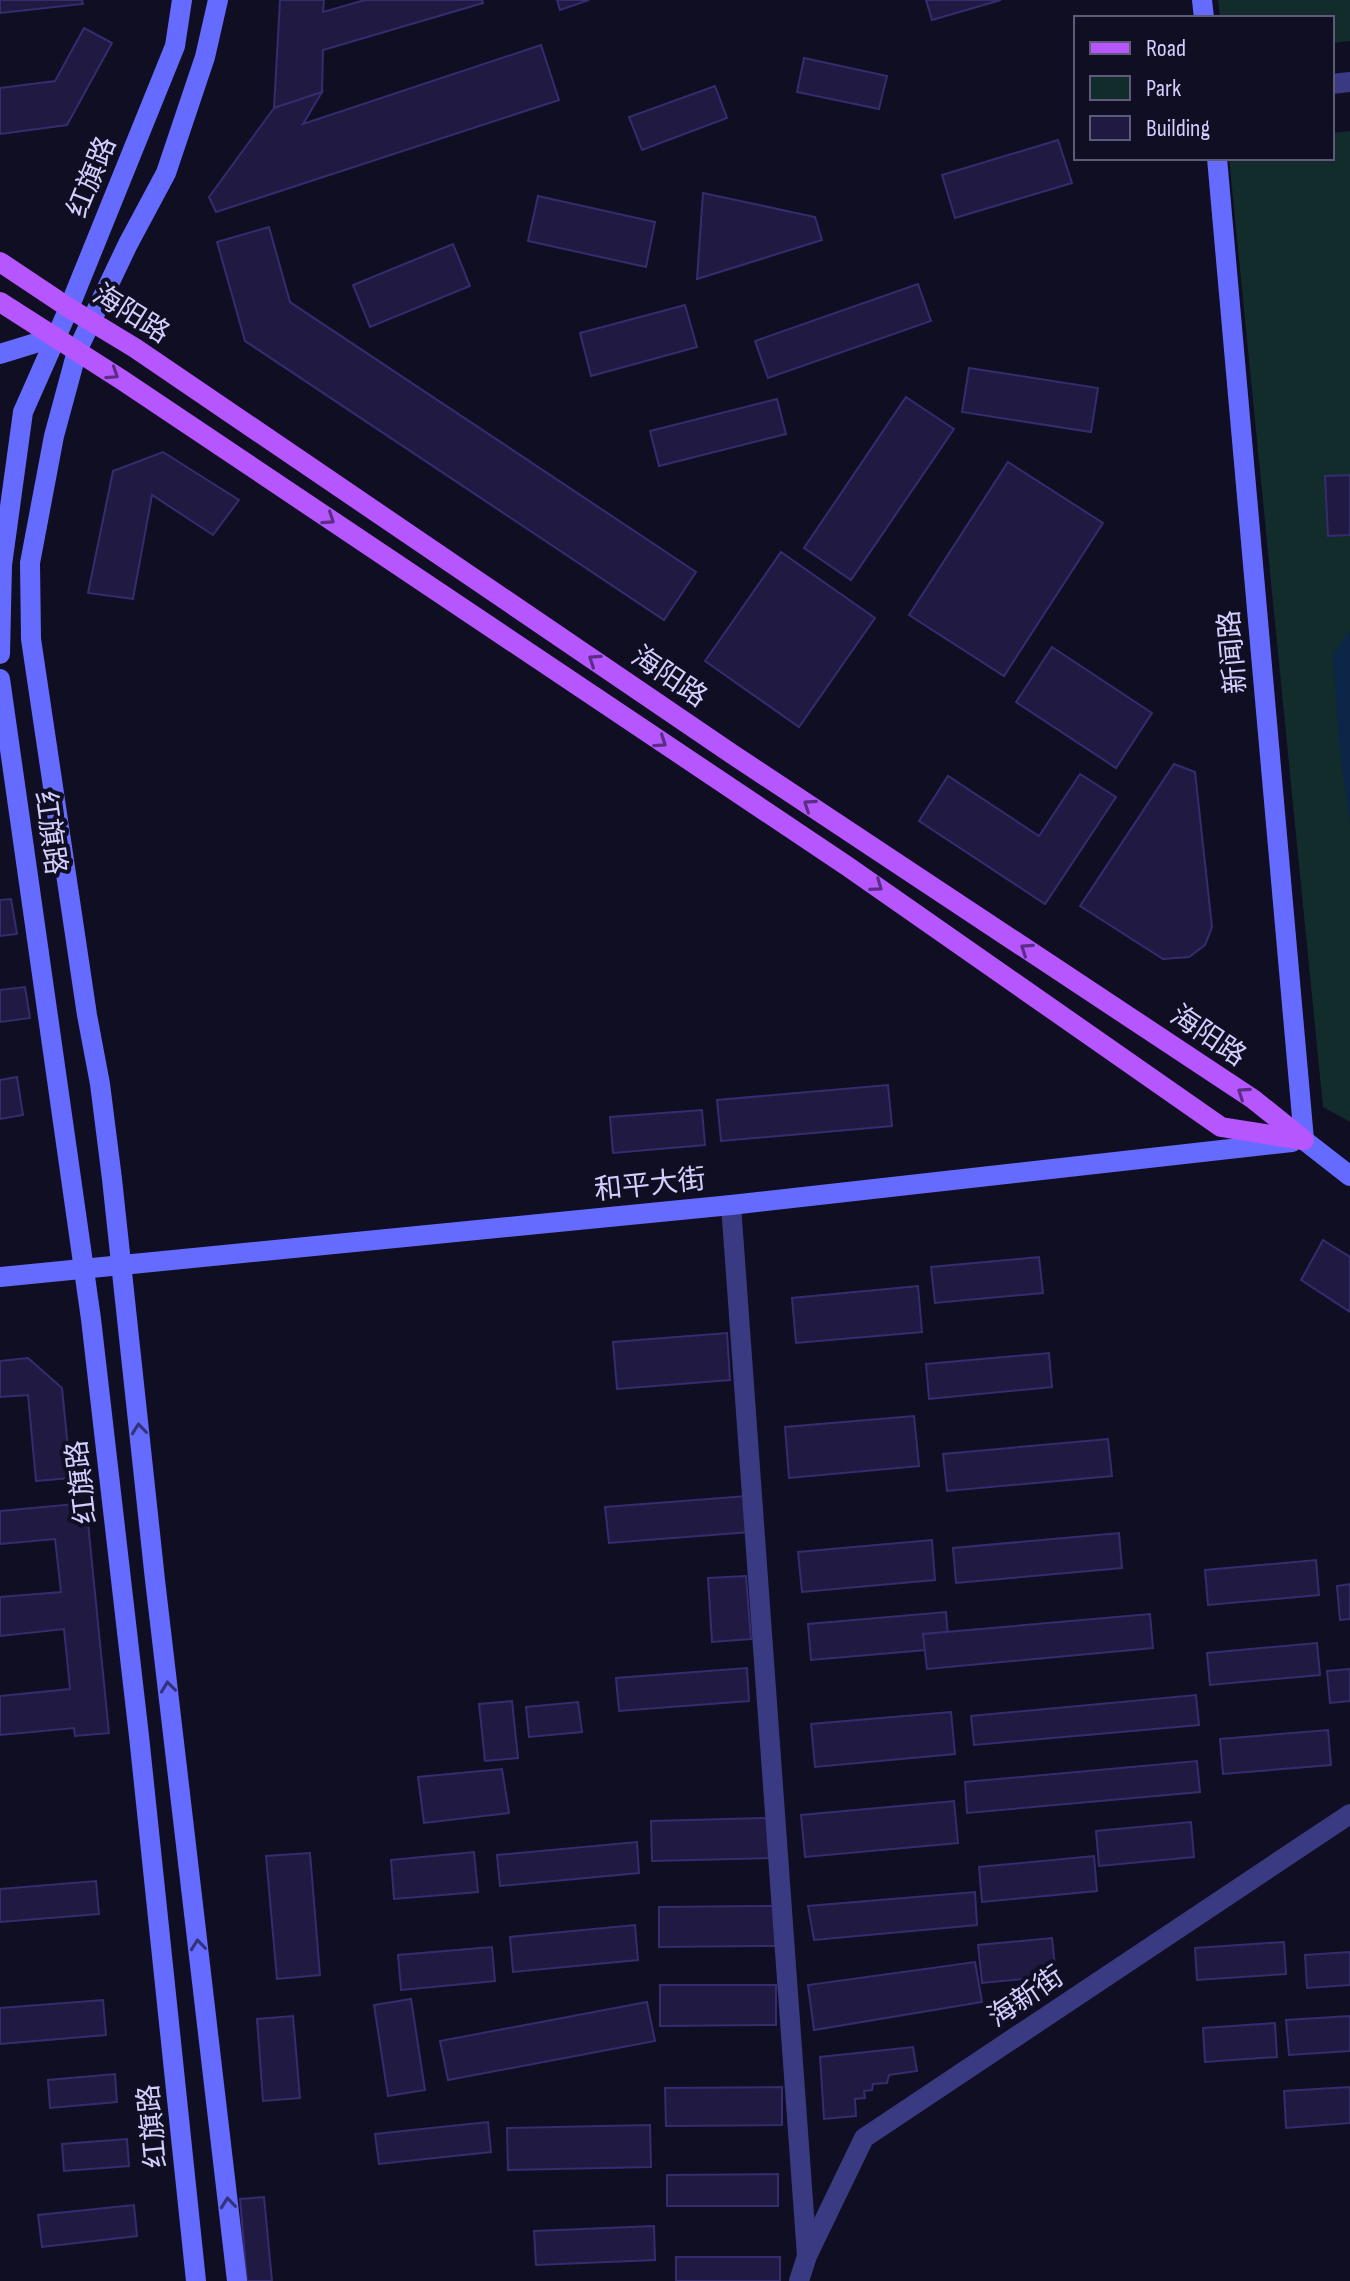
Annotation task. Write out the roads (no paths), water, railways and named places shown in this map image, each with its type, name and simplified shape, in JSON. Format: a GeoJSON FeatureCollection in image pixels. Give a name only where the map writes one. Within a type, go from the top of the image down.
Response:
{"type":"FeatureCollection","features":[{"type":"Feature","properties":{"kind":"main road","name":"红旗路"},"geometry":{"type":"LineString","coordinates":[[0,654],[2,565],[23,412],[69,308],[175,46],[182,0]]}},
{"type":"Feature","properties":{"kind":"main road"},"geometry":{"type":"LineString","coordinates":[[218,0],[205,57],[166,173],[77,351],[54,436],[30,563],[31,639],[112,1179],[237,2281]]}},
{"type":"Feature","properties":{"kind":"main road","name":"新闻路"},"geometry":{"type":"LineString","coordinates":[[1217,160],[1304,1140]]}},
{"type":"Feature","properties":{"kind":"main road","name":"海阳路"},"geometry":{"type":"LineString","coordinates":[[0,262],[135,348],[732,754],[1253,1099],[1350,1176]]}},
{"type":"Feature","properties":{"kind":"main road","name":"海阳路"},"geometry":{"type":"LineString","coordinates":[[0,302],[847,866],[1221,1127],[1304,1140]]}},
{"type":"Feature","properties":{"kind":"main road"},"geometry":{"type":"LineString","coordinates":[[0,354],[55,337]]}},
{"type":"Feature","properties":{"kind":"main road","name":"红旗路"},"geometry":{"type":"LineString","coordinates":[[0,679],[84,1270],[139,1736],[196,2281]]}},
{"type":"Feature","properties":{"kind":"main road","name":"和平大街"},"geometry":{"type":"LineString","coordinates":[[0,1277],[731,1205],[1304,1140]]}},
{"type":"Feature","properties":{"kind":"street"},"geometry":{"type":"LineString","coordinates":[[731,1205],[807,2256]]}},
{"type":"Feature","properties":{"kind":"street","name":"海新街"},"geometry":{"type":"LineString","coordinates":[[799,2281],[807,2256],[864,2138],[1350,1814]]}},
{"type":"Feature","properties":{"kind":"water"},"geometry":{"type":"Polygon","coordinates":[[[1350,630],[1350,825],[1339,744],[1333,655],[1350,630]]]}}]}
